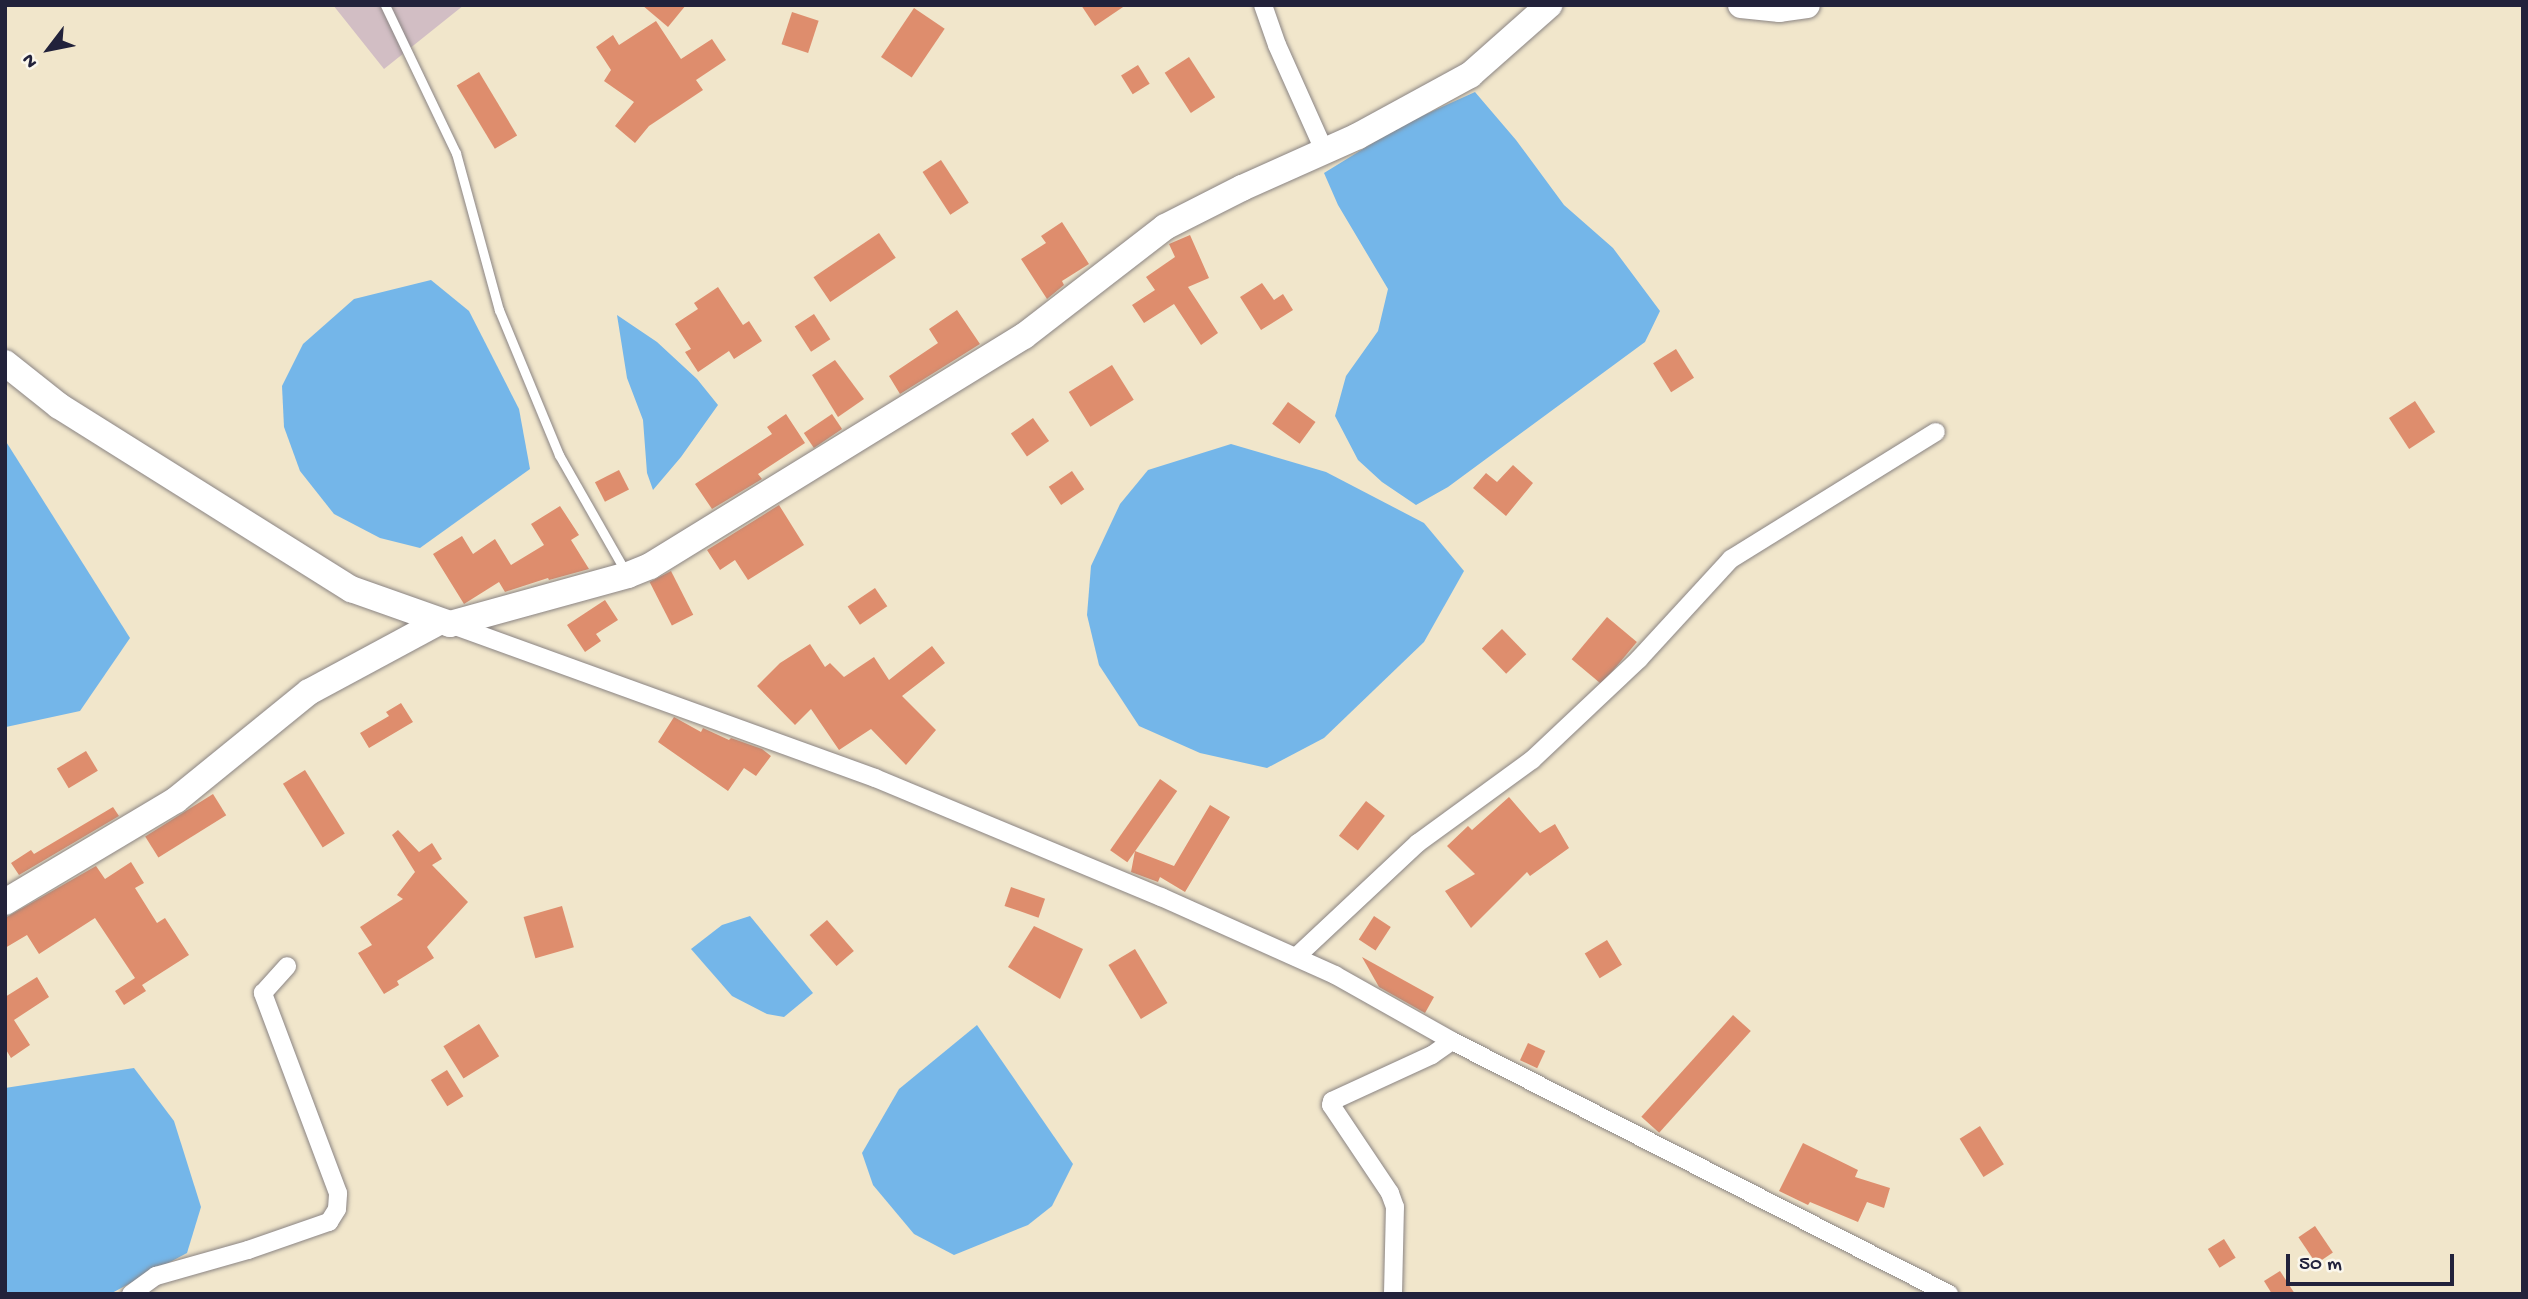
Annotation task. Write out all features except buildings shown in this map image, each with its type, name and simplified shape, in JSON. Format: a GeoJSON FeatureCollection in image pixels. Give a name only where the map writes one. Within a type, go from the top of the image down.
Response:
{"type":"FeatureCollection","features":[{"type":"Feature","properties":{"kind":"street"},"geometry":{"type":"LineString","coordinates":[[1263,5],[1277,45],[1324,150]]}},
{"type":"Feature","properties":{"kind":"street"},"geometry":{"type":"LineString","coordinates":[[5,902],[176,800],[309,692],[445,624],[628,575],[650,566],[1024,336],[1165,227],[1358,136],[1470,75],[1549,5]]}},
{"type":"Feature","properties":{"kind":"street"},"geometry":{"type":"LineString","coordinates":[[1741,5],[1780,9],[1807,5]]}},
{"type":"Feature","properties":{"kind":"street"},"geometry":{"type":"LineString","coordinates":[[5,363],[59,406],[351,589],[875,778],[1161,897],[1335,975],[1452,1041],[1949,1294]]}},
{"type":"Feature","properties":{"kind":"street"},"geometry":{"type":"LineString","coordinates":[[1296,957],[1418,843],[1532,760],[1639,659],[1731,559],[1936,432]]}},
{"type":"Feature","properties":{"kind":"street"},"geometry":{"type":"LineString","coordinates":[[131,1294],[156,1276],[248,1251],[329,1222],[337,1209],[338,1193],[263,993],[287,965]]}},
{"type":"Feature","properties":{"kind":"street"},"geometry":{"type":"LineString","coordinates":[[1393,1294],[1393,1200],[1331,1105],[1332,1101],[1432,1055],[1452,1041]]}},
{"type":"Feature","properties":{"kind":"lane"},"geometry":{"type":"LineString","coordinates":[[385,5],[456,153],[499,310],[559,455],[628,575]]}},
{"type":"Feature","properties":{"kind":"shaded area"},"geometry":{"type":"Polygon","coordinates":[[[333,5],[464,5],[384,69],[333,5]]]}},
{"type":"Feature","properties":{"kind":"water"},"geometry":{"type":"Polygon","coordinates":[[[1475,92],[1516,140],[1564,205],[1613,248],[1660,311],[1645,342],[1448,487],[1416,505],[1382,482],[1358,460],[1335,416],[1346,376],[1378,331],[1388,289],[1338,205],[1324,173],[1402,125],[1475,92]]]}},
{"type":"Feature","properties":{"kind":"water"},"geometry":{"type":"Polygon","coordinates":[[[431,280],[469,311],[519,409],[530,469],[420,548],[380,538],[334,514],[300,471],[284,427],[282,386],[303,344],[354,299],[431,280]]]}},
{"type":"Feature","properties":{"kind":"water"},"geometry":{"type":"Polygon","coordinates":[[[617,315],[657,342],[697,379],[718,405],[681,457],[653,490],[647,473],[643,420],[627,378],[617,315]]]}},
{"type":"Feature","properties":{"kind":"water"},"geometry":{"type":"Polygon","coordinates":[[[5,440],[130,638],[80,711],[6,727],[5,440]]]}},
{"type":"Feature","properties":{"kind":"water"},"geometry":{"type":"Polygon","coordinates":[[[1231,444],[1326,472],[1424,523],[1464,571],[1424,642],[1324,738],[1267,768],[1200,753],[1139,726],[1099,665],[1087,615],[1091,566],[1120,504],[1148,470],[1231,444]]]}},
{"type":"Feature","properties":{"kind":"water"},"geometry":{"type":"Polygon","coordinates":[[[750,916],[813,993],[784,1017],[767,1014],[732,996],[691,949],[722,925],[750,916]]]}},
{"type":"Feature","properties":{"kind":"water"},"geometry":{"type":"Polygon","coordinates":[[[977,1025],[1073,1164],[1052,1206],[1028,1225],[954,1255],[914,1234],[873,1185],[862,1153],[899,1089],[977,1025]]]}},
{"type":"Feature","properties":{"kind":"water"},"geometry":{"type":"Polygon","coordinates":[[[134,1068],[174,1121],[201,1207],[187,1253],[110,1294],[5,1294],[5,1088],[134,1068]]]}}]}
